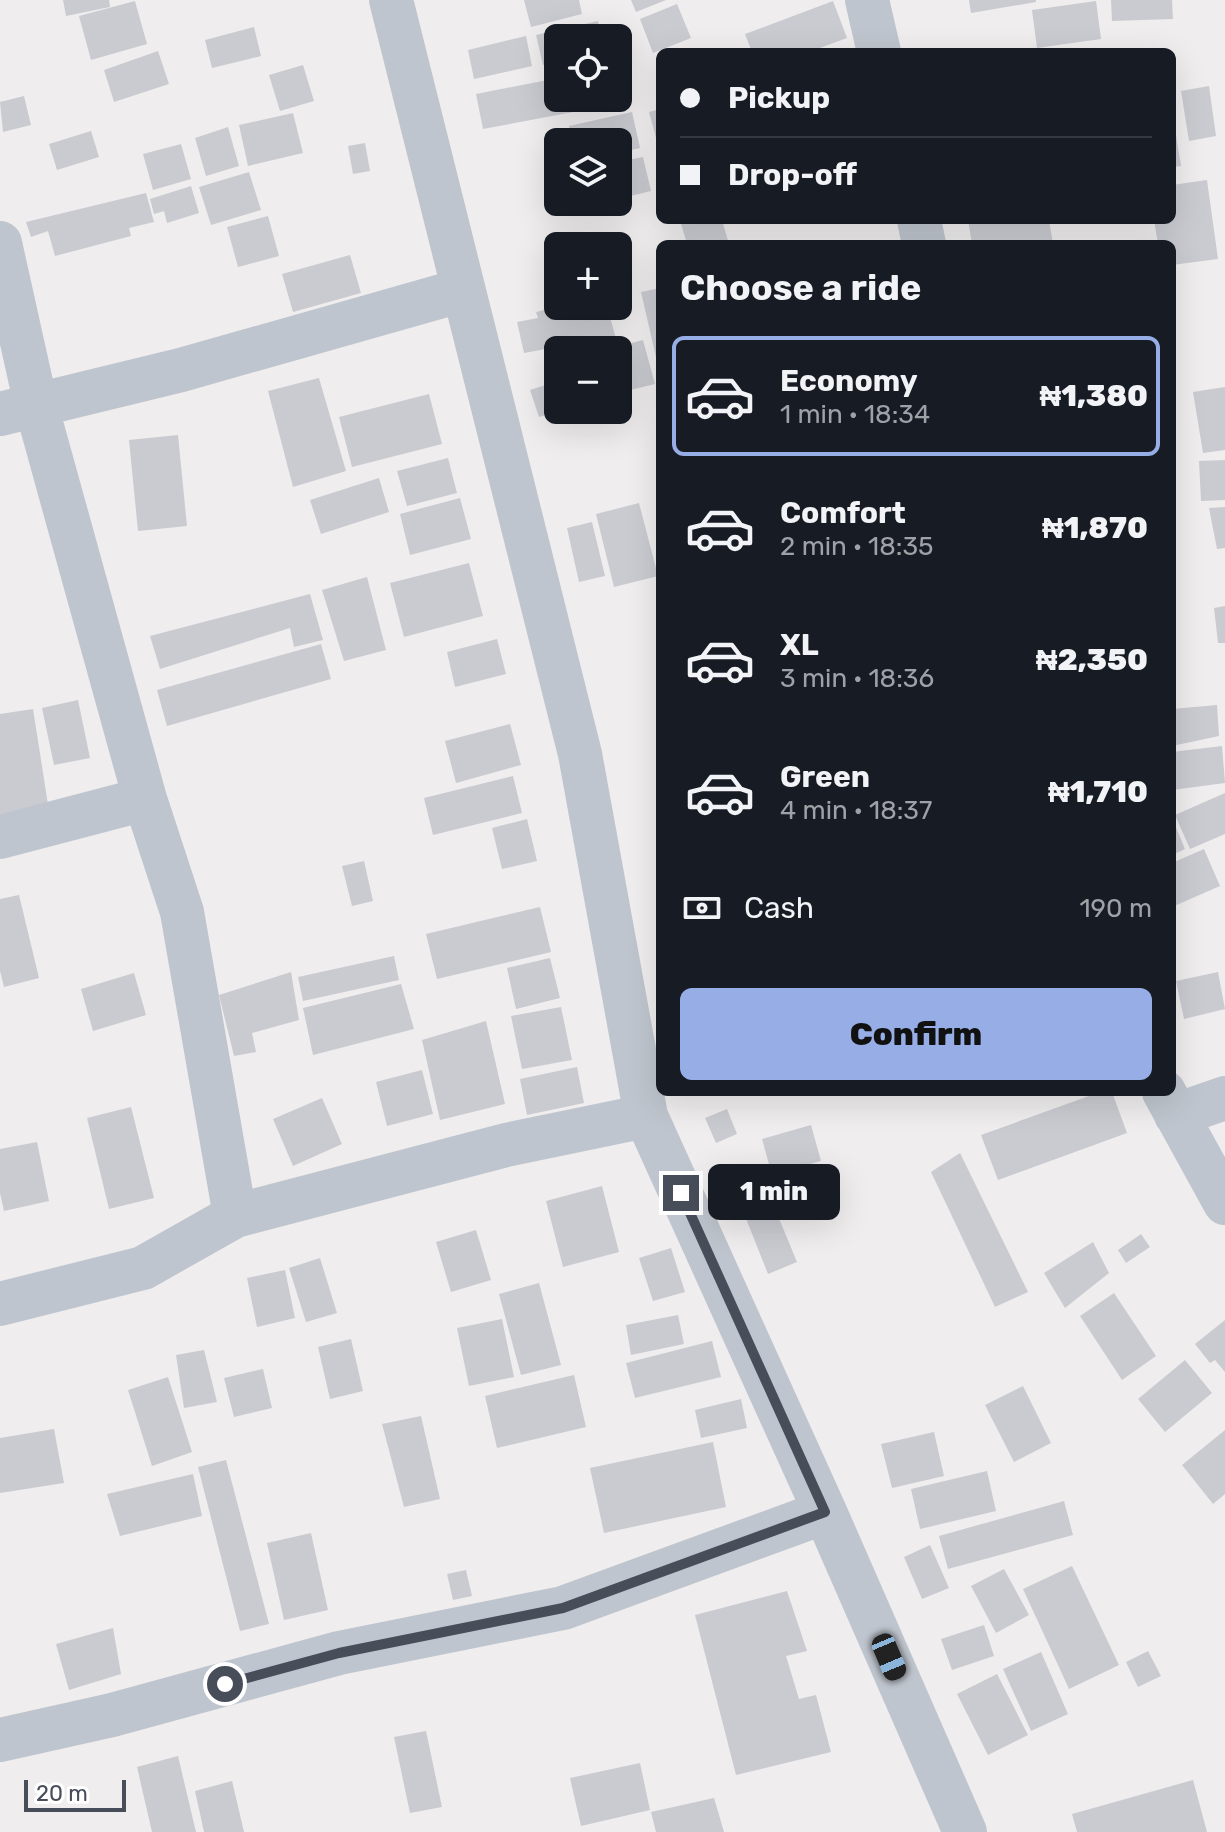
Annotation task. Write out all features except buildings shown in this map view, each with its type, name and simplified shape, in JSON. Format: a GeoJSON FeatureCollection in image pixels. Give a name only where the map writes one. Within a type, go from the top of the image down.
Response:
{"type":"FeatureCollection","features":[{"type":"Feature","properties":{"kind":"street"},"geometry":{"type":"LineString","coordinates":[[391,0],[580,754],[646,1116],[965,1832]]}},
{"type":"Feature","properties":{"kind":"street"},"geometry":{"type":"LineString","coordinates":[[867,0],[878,48]]}},
{"type":"Feature","properties":{"kind":"street"},"geometry":{"type":"LineString","coordinates":[[0,243],[18,409],[182,912],[235,1216]]}},
{"type":"Feature","properties":{"kind":"street"},"geometry":{"type":"LineString","coordinates":[[18,409],[181,370],[463,290]]}},
{"type":"Feature","properties":{"kind":"street"},"geometry":{"type":"LineString","coordinates":[[0,837],[145,799]]}},
{"type":"Feature","properties":{"kind":"street"},"geometry":{"type":"LineString","coordinates":[[1225,1098],[1170,1103],[1225,1203]]}},
{"type":"Feature","properties":{"kind":"street"},"geometry":{"type":"LineString","coordinates":[[0,1304],[143,1268],[235,1216],[506,1145],[646,1116]]}},
{"type":"Feature","properties":{"kind":"street"},"geometry":{"type":"LineString","coordinates":[[0,1740],[112,1715],[339,1653],[563,1608],[825,1512]]}},
{"type":"Feature","properties":{"kind":"route"},"geometry":{"type":"LineString","coordinates":[[225,1684],[339,1653],[563,1608],[825,1512],[681,1193]]}}]}
